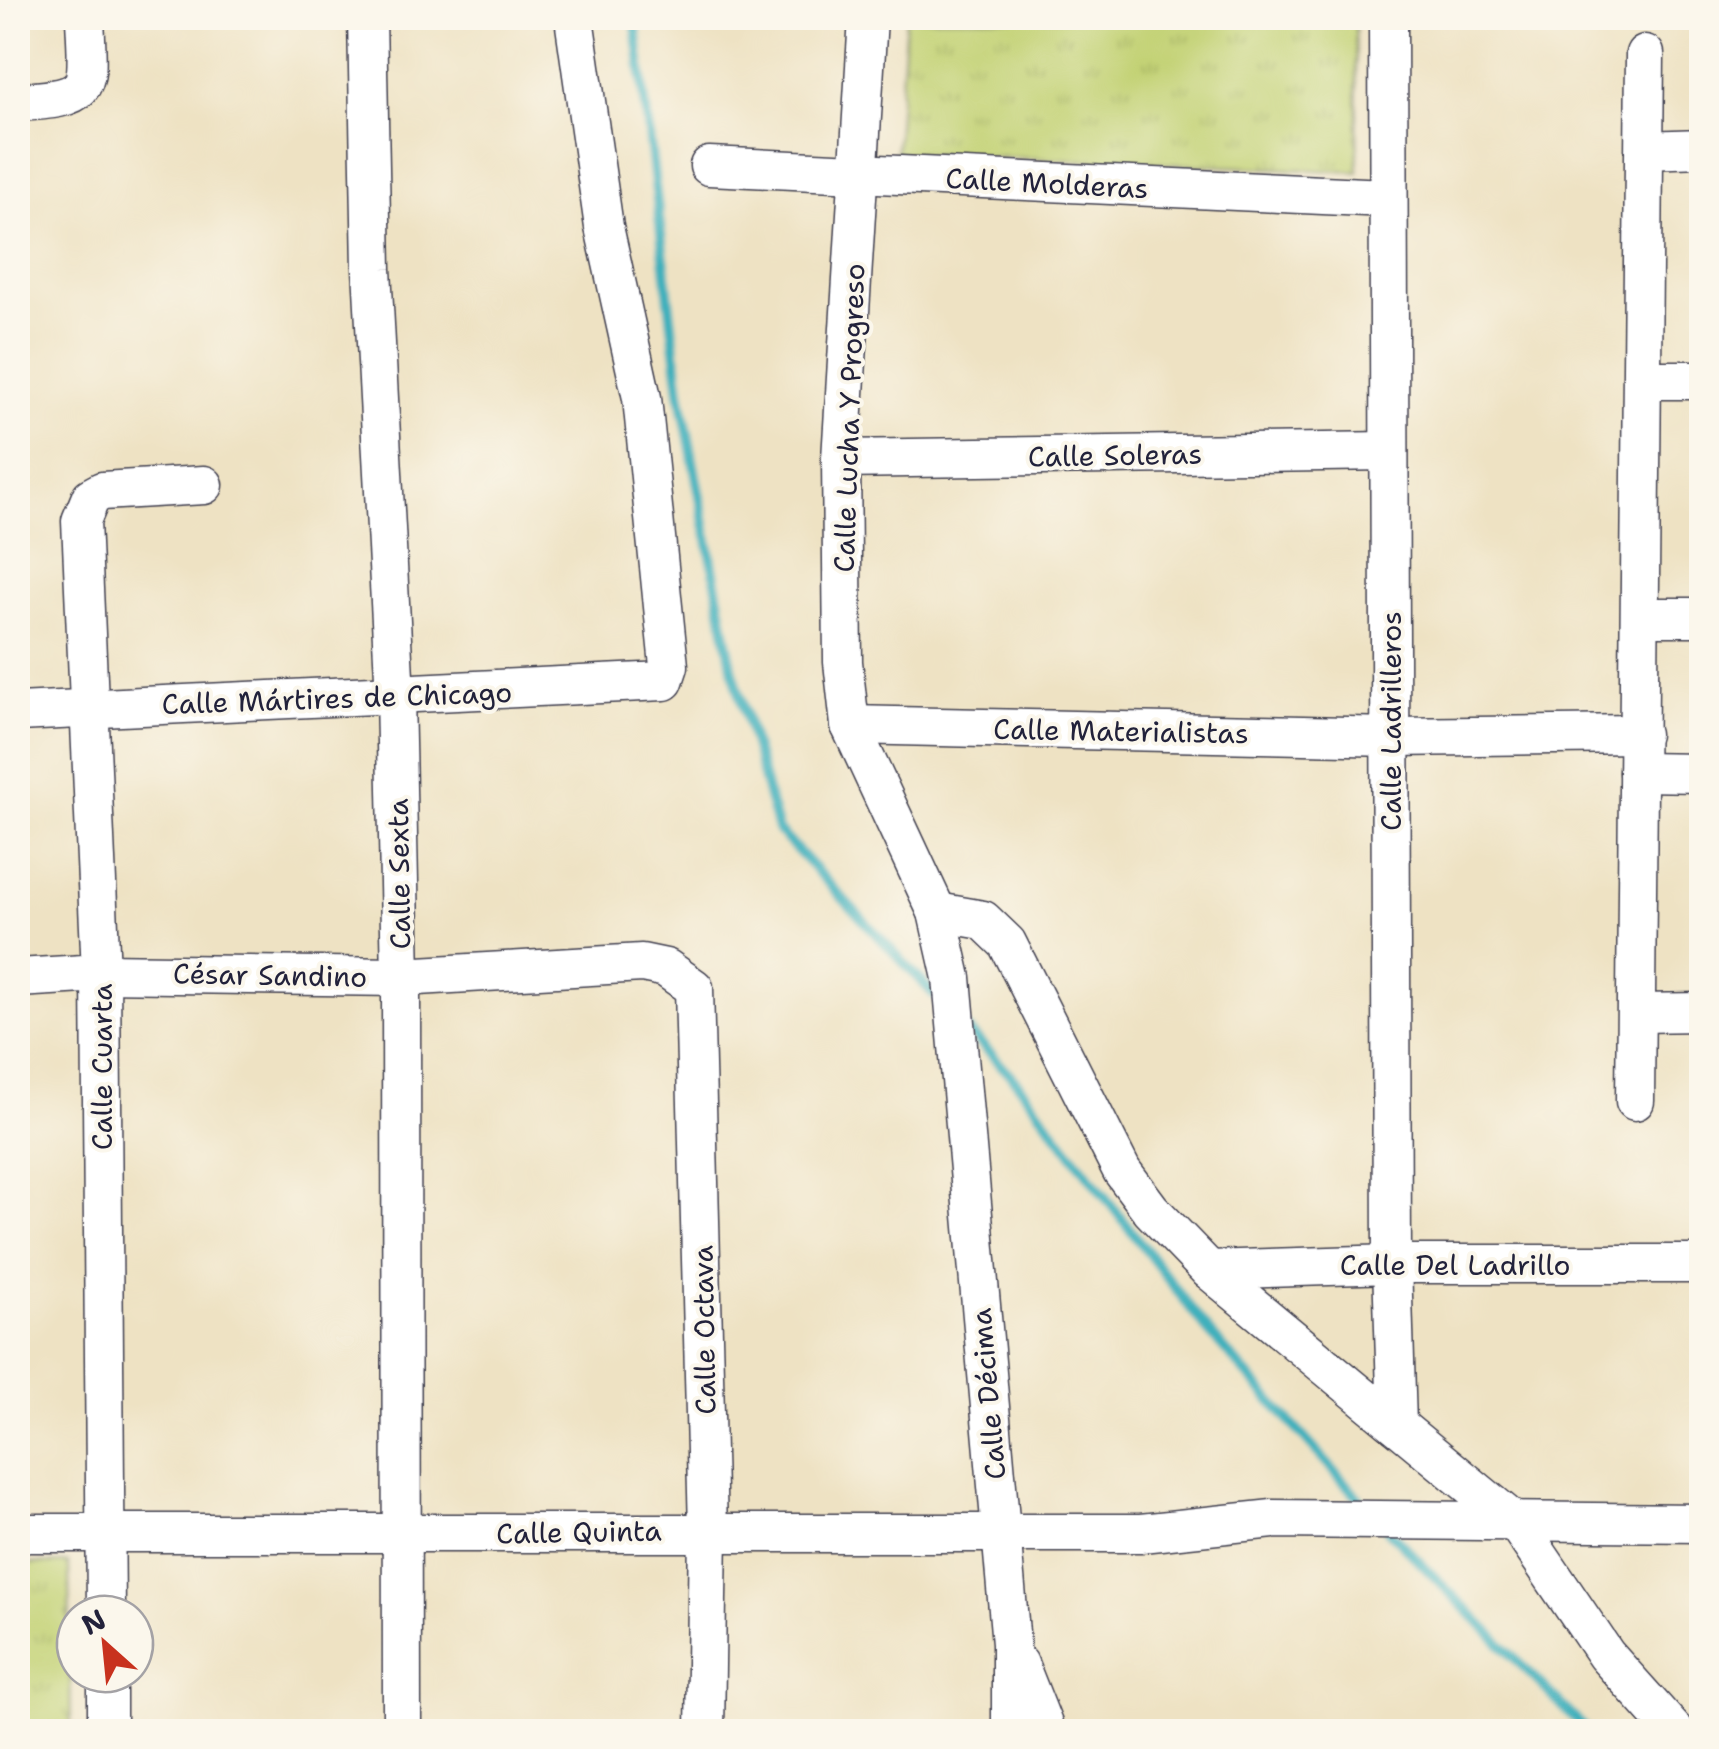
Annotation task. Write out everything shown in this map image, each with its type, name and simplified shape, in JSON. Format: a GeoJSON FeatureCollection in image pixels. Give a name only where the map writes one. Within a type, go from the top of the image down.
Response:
{"type":"FeatureCollection","features":[{"type":"Feature","properties":{"kind":"street"},"geometry":{"type":"LineString","coordinates":[[34,101],[68,98],[88,78],[85,18]]}},
{"type":"Feature","properties":{"kind":"street","name":"Calle Sexta"},"geometry":{"type":"LineString","coordinates":[[366,18],[372,269],[395,695],[401,976],[402,1732]]}},
{"type":"Feature","properties":{"kind":"street","name":"Calle Mártires de Chicago"},"geometry":{"type":"LineString","coordinates":[[18,712],[657,685],[664,681],[669,666],[642,398],[604,227],[574,18]]}},
{"type":"Feature","properties":{"kind":"street","name":"Calle Lucha Y Progreso"},"geometry":{"type":"LineString","coordinates":[[868,18],[842,460],[843,662],[850,725],[937,912],[952,978]]}},
{"type":"Feature","properties":{"kind":"street","name":"Calle Ladrilleros"},"geometry":{"type":"LineString","coordinates":[[1388,18],[1392,1264],[1397,1425]]}},
{"type":"Feature","properties":{"kind":"street"},"geometry":{"type":"LineString","coordinates":[[1635,1102],[1646,54]]}},
{"type":"Feature","properties":{"kind":"street"},"geometry":{"type":"LineString","coordinates":[[1645,150],[1702,148]]}},
{"type":"Feature","properties":{"kind":"street","name":"Calle Molderas"},"geometry":{"type":"LineString","coordinates":[[709,166],[1386,198]]}},
{"type":"Feature","properties":{"kind":"street"},"geometry":{"type":"LineString","coordinates":[[1643,380],[1702,380]]}},
{"type":"Feature","properties":{"kind":"street","name":"Calle Soleras"},"geometry":{"type":"LineString","coordinates":[[842,460],[1388,451]]}},
{"type":"Feature","properties":{"kind":"street","name":"Calle Cuarta"},"geometry":{"type":"LineString","coordinates":[[106,1594],[101,973],[81,520],[91,497],[102,491],[204,485]]}},
{"type":"Feature","properties":{"kind":"street"},"geometry":{"type":"LineString","coordinates":[[1641,618],[1702,617]]}},
{"type":"Feature","properties":{"kind":"street","name":"Calle Materialistas"},"geometry":{"type":"LineString","coordinates":[[850,725],[1392,738],[1640,734]]}},
{"type":"Feature","properties":{"kind":"street"},"geometry":{"type":"LineString","coordinates":[[1638,772],[1702,773]]}},
{"type":"Feature","properties":{"kind":"street"},"geometry":{"type":"LineString","coordinates":[[937,912],[983,920],[1008,942],[1122,1171],[1150,1210],[1209,1270],[1518,1525],[1606,1655],[1675,1732]]}},
{"type":"Feature","properties":{"kind":"street","name":"César Sandino"},"geometry":{"type":"LineString","coordinates":[[18,978],[101,973],[401,976],[642,962]]}},
{"type":"Feature","properties":{"kind":"street","name":"Calle Octava"},"geometry":{"type":"LineString","coordinates":[[642,962],[682,976],[694,988],[698,1007],[708,1530],[704,1732]]}},
{"type":"Feature","properties":{"kind":"street","name":"Calle Décima"},"geometry":{"type":"LineString","coordinates":[[952,978],[1011,1644],[1011,1732]]}},
{"type":"Feature","properties":{"kind":"street"},"geometry":{"type":"LineString","coordinates":[[1637,1012],[1702,1012]]}},
{"type":"Feature","properties":{"kind":"street","name":"Calle Del Ladrillo"},"geometry":{"type":"LineString","coordinates":[[1209,1270],[1392,1264],[1702,1264]]}},
{"type":"Feature","properties":{"kind":"street","name":"Calle Quinta"},"geometry":{"type":"LineString","coordinates":[[18,1533],[402,1536],[708,1530],[1141,1532],[1273,1519],[1518,1525],[1702,1524]]}},
{"type":"Feature","properties":{"kind":"street"},"geometry":{"type":"LineString","coordinates":[[1011,1644],[1046,1732]]}},
{"type":"Feature","properties":{"kind":"street"},"geometry":{"type":"LineString","coordinates":[[106,1694],[107,1732]]}},
{"type":"Feature","properties":{"kind":"green space"},"geometry":{"type":"Polygon","coordinates":[[[906,18],[1355,18],[1358,172],[896,153],[906,18]]]}},
{"type":"Feature","properties":{"kind":"green space"},"geometry":{"type":"Polygon","coordinates":[[[69,1563],[69,1594],[55,1594],[55,1694],[71,1694],[71,1731],[18,1731],[18,1564],[69,1563]]]}},
{"type":"Feature","properties":{"kind":"waterway"},"geometry":{"type":"LineString","coordinates":[[635,18],[680,391],[732,667],[778,830],[942,1003]]}},
{"type":"Feature","properties":{"kind":"waterway"},"geometry":{"type":"LineString","coordinates":[[967,1029],[1016,1081],[1208,1331],[1370,1511]]}},
{"type":"Feature","properties":{"kind":"waterway"},"geometry":{"type":"LineString","coordinates":[[1388,1530],[1588,1732]]}}]}
